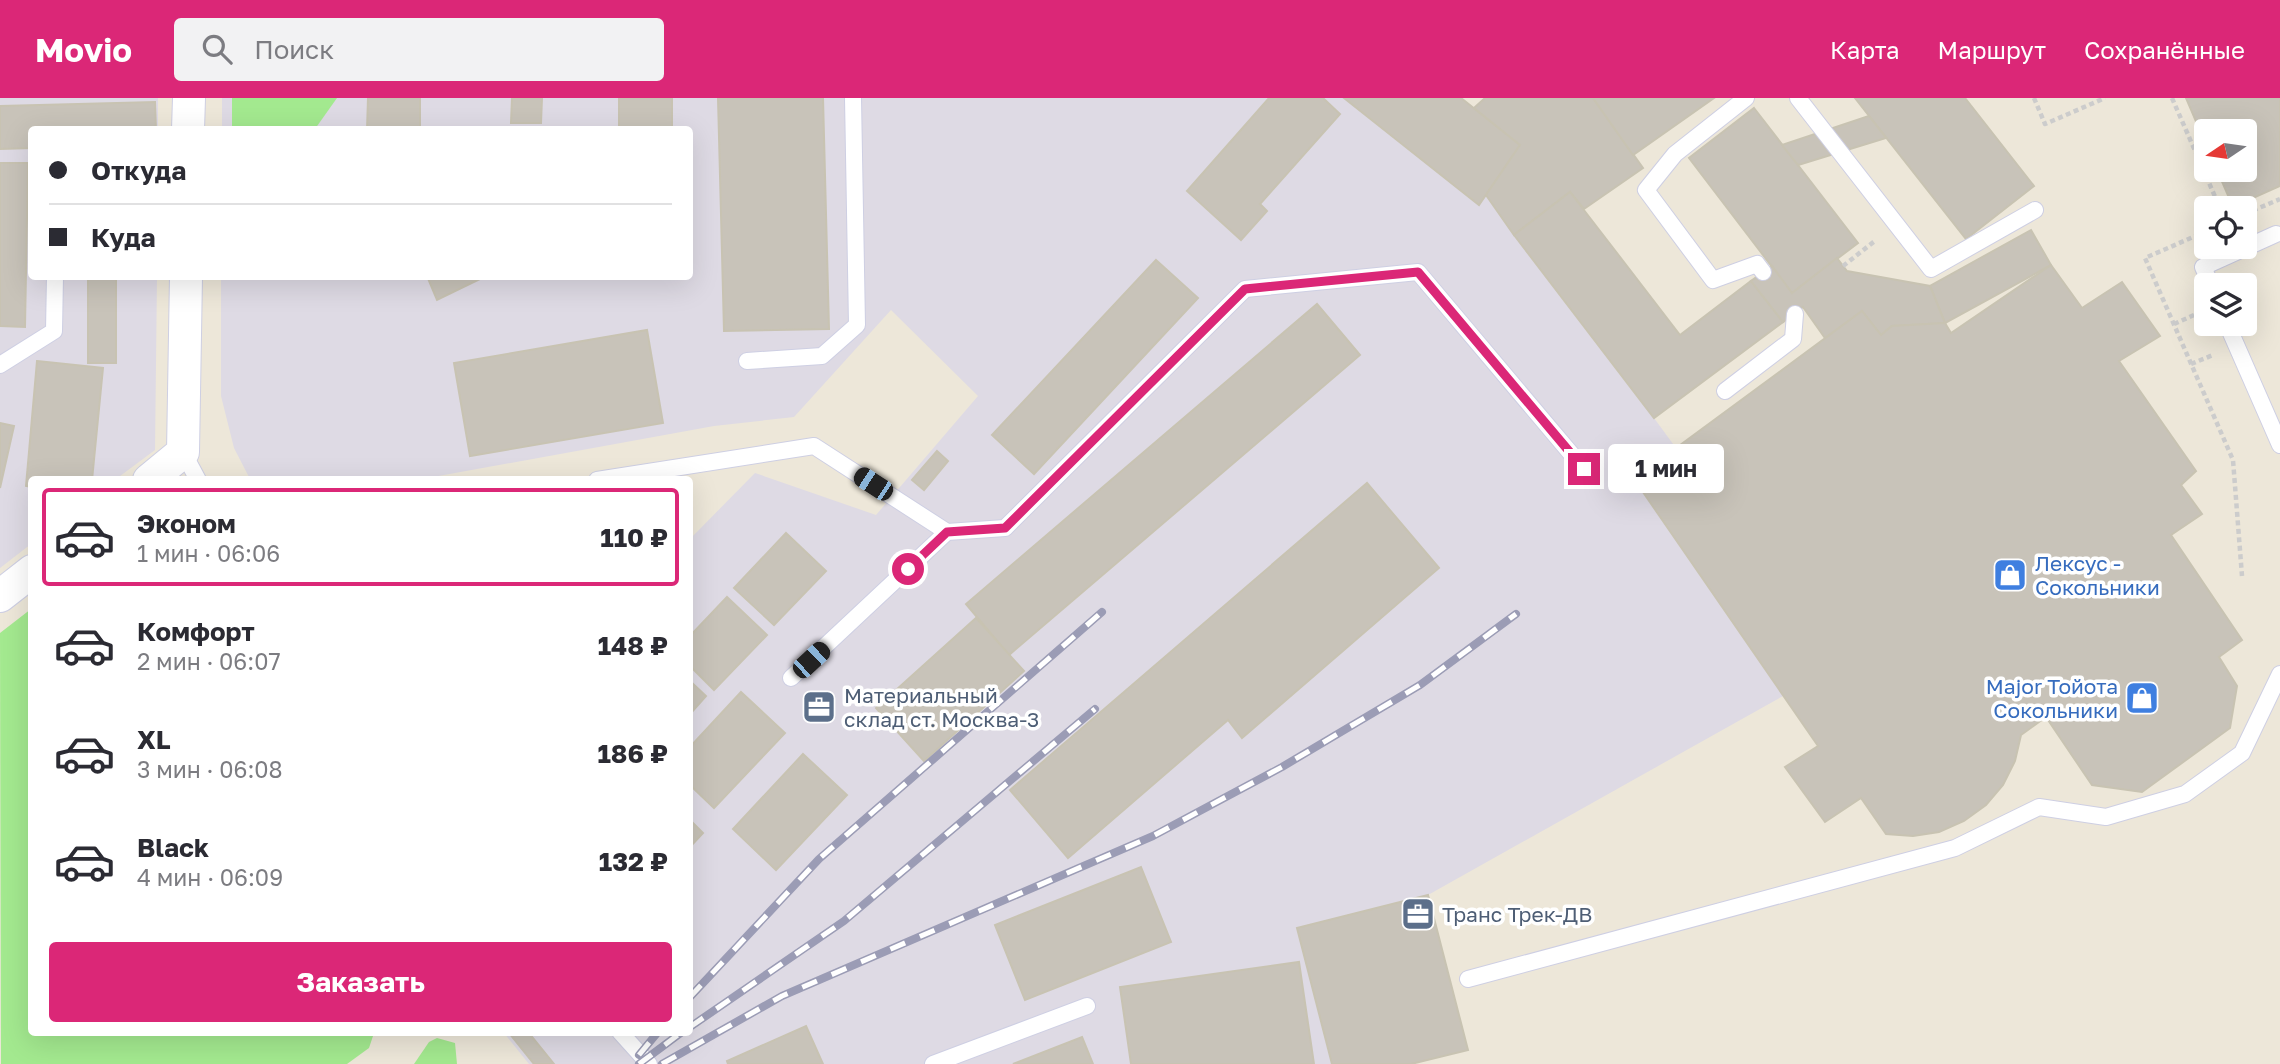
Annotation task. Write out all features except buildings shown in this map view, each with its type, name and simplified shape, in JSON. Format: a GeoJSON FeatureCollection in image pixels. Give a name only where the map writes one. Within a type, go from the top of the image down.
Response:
{"type":"FeatureCollection","features":[{"type":"Feature","properties":{"kind":"street"},"geometry":{"type":"LineString","coordinates":[[188,126],[189,98]]}},
{"type":"Feature","properties":{"kind":"street"},"geometry":{"type":"LineString","coordinates":[[161,476],[191,466],[186,280]]}},
{"type":"Feature","properties":{"kind":"street"},"geometry":{"type":"LineString","coordinates":[[0,596],[28,575]]}},
{"type":"Feature","properties":{"kind":"lane"},"geometry":{"type":"LineString","coordinates":[[747,360],[822,356],[857,325],[853,98]]}},
{"type":"Feature","properties":{"kind":"lane"},"geometry":{"type":"LineString","coordinates":[[1746,98],[1675,154],[1646,190],[1713,280],[1757,264],[1763,272]]}},
{"type":"Feature","properties":{"kind":"lane"},"geometry":{"type":"LineString","coordinates":[[1798,98],[1931,269],[2035,210]]}},
{"type":"Feature","properties":{"kind":"lane"},"geometry":{"type":"LineString","coordinates":[[2206,273],[2203,267],[2279,237]]}},
{"type":"Feature","properties":{"kind":"lane"},"geometry":{"type":"LineString","coordinates":[[623,476],[814,446],[947,532],[1005,528],[1245,289],[1418,272],[1584,469]]}},
{"type":"Feature","properties":{"kind":"lane"},"geometry":{"type":"LineString","coordinates":[[0,365],[54,331],[55,280]]}},
{"type":"Feature","properties":{"kind":"lane"},"geometry":{"type":"LineString","coordinates":[[1725,391],[1793,339],[1795,314]]}},
{"type":"Feature","properties":{"kind":"lane"},"geometry":{"type":"LineString","coordinates":[[2232,336],[2280,445]]}},
{"type":"Feature","properties":{"kind":"lane"},"geometry":{"type":"LineString","coordinates":[[791,678],[947,532]]}},
{"type":"Feature","properties":{"kind":"lane"},"geometry":{"type":"LineString","coordinates":[[1468,979],[1955,848],[2039,807],[2106,817],[2185,794],[2242,754],[2280,674]]}},
{"type":"Feature","properties":{"kind":"lane"},"geometry":{"type":"LineString","coordinates":[[933,1064],[1087,1006]]}},
{"type":"Feature","properties":{"kind":"lane"},"geometry":{"type":"LineString","coordinates":[[624,1036],[649,1064]]}},
{"type":"Feature","properties":{"kind":"path"},"geometry":{"type":"LineString","coordinates":[[2034,98],[2046,124],[2105,98]]}},
{"type":"Feature","properties":{"kind":"path"},"geometry":{"type":"LineString","coordinates":[[2172,98],[2215,196]]}},
{"type":"Feature","properties":{"kind":"path"},"geometry":{"type":"LineString","coordinates":[[2257,209],[2280,199]]}},
{"type":"Feature","properties":{"kind":"path"},"geometry":{"type":"LineString","coordinates":[[1843,266],[1897,225]]}},
{"type":"Feature","properties":{"kind":"path"},"geometry":{"type":"LineString","coordinates":[[2194,237],[2145,258],[2233,460],[2242,576]]}},
{"type":"Feature","properties":{"kind":"path"},"geometry":{"type":"LineString","coordinates":[[2174,324],[2194,315]]}},
{"type":"Feature","properties":{"kind":"shaded area"},"geometry":{"type":"Polygon","coordinates":[[[0,98],[158,98],[158,126],[28,126],[28,280],[157,280],[155,450],[120,476],[28,476],[28,546],[0,568],[0,98]]]}},
{"type":"Feature","properties":{"kind":"shaded area"},"geometry":{"type":"Polygon","coordinates":[[[222,98],[1344,98],[1479,204],[1486,195],[1654,418],[1676,448],[1634,479],[1783,696],[1428,895],[1298,928],[1332,1064],[529,1064],[506,1036],[693,1036],[693,536],[755,473],[876,515],[978,396],[891,310],[794,417],[714,426],[439,476],[248,476],[234,448],[221,396],[221,280],[693,280],[693,126],[222,126],[222,98]]]}},
{"type":"Feature","properties":{"kind":"green space"},"geometry":{"type":"Polygon","coordinates":[[[232,98],[337,98],[317,126],[232,126],[232,98]]]}},
{"type":"Feature","properties":{"kind":"green space"},"geometry":{"type":"Polygon","coordinates":[[[28,611],[28,1036],[373,1036],[369,1048],[347,1064],[1,1064],[0,633],[28,611]]]}},
{"type":"Feature","properties":{"kind":"green space"},"geometry":{"type":"Polygon","coordinates":[[[437,1038],[455,1043],[457,1064],[414,1064],[429,1042],[437,1038]]]}},
{"type":"Feature","properties":{"kind":"railway"},"geometry":{"type":"LineString","coordinates":[[693,994],[819,859],[1102,612]]}},
{"type":"Feature","properties":{"kind":"railway"},"geometry":{"type":"LineString","coordinates":[[662,1064],[782,996],[1153,836],[1282,767],[1420,685],[1516,614]]}},
{"type":"Feature","properties":{"kind":"railway"},"geometry":{"type":"LineString","coordinates":[[693,1025],[844,921],[1095,709]]}},
{"type":"Feature","properties":{"kind":"railway"},"geometry":{"type":"LineString","coordinates":[[639,1055],[655,1036]]}},
{"type":"Feature","properties":{"kind":"railway"},"geometry":{"type":"LineString","coordinates":[[639,1064],[677,1036]]}},
{"type":"Feature","properties":{"kind":"place","name":"Лексус - Сокольники"},"geometry":{"type":"Point","coordinates":[2010,575]}},
{"type":"Feature","properties":{"kind":"place","name":"Major Тойота Сокольники"},"geometry":{"type":"Point","coordinates":[2142,698]}},
{"type":"Feature","properties":{"kind":"place","name":"Материальный склад ст. Москва-3"},"geometry":{"type":"Point","coordinates":[819,707]}},
{"type":"Feature","properties":{"kind":"place","name":"Транс Трек-ДВ"},"geometry":{"type":"Point","coordinates":[1418,914]}},
{"type":"Feature","properties":{"kind":"route"},"geometry":{"type":"LineString","coordinates":[[908,569],[947,532],[1005,528],[1245,289],[1418,272],[1584,469]]}}]}
